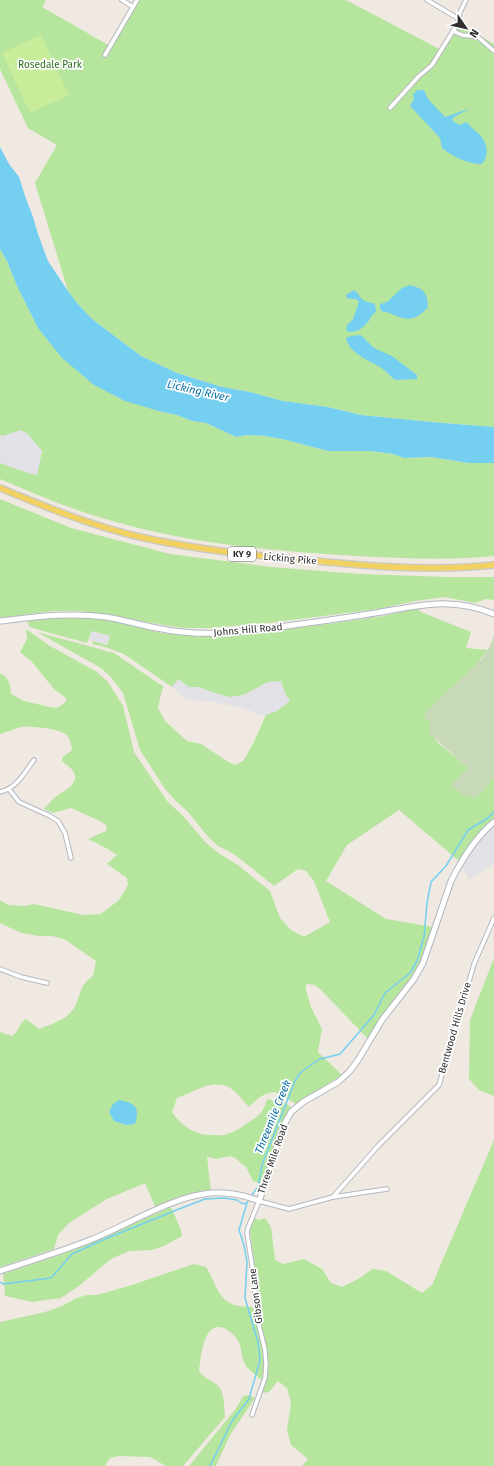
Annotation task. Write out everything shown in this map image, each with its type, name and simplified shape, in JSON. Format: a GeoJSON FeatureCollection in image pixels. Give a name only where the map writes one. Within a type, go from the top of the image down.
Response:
{"type":"FeatureCollection","features":[{"type":"Feature","properties":{"kind":"main road","name":"Licking Pike"},"geometry":{"type":"LineString","coordinates":[[0,488],[58,511],[114,530],[139,537],[209,550],[363,566],[466,568],[494,565]]}},
{"type":"Feature","properties":{"kind":"street"},"geometry":{"type":"LineString","coordinates":[[122,0],[133,6]]}},
{"type":"Feature","properties":{"kind":"street"},"geometry":{"type":"LineString","coordinates":[[105,55],[137,0]]}},
{"type":"Feature","properties":{"kind":"street"},"geometry":{"type":"LineString","coordinates":[[427,0],[459,19]]}},
{"type":"Feature","properties":{"kind":"street"},"geometry":{"type":"LineString","coordinates":[[390,108],[418,77],[432,65],[453,31],[466,0]]}},
{"type":"Feature","properties":{"kind":"street"},"geometry":{"type":"LineString","coordinates":[[453,31],[478,37],[494,51]]}},
{"type":"Feature","properties":{"kind":"street","name":"Johns Hill Road"},"geometry":{"type":"LineString","coordinates":[[0,621],[47,615],[76,614],[105,617],[174,631],[224,633],[289,626],[442,603],[478,607],[494,614]]}},
{"type":"Feature","properties":{"kind":"street"},"geometry":{"type":"LineString","coordinates":[[0,792],[9,789],[18,781],[34,760]]}},
{"type":"Feature","properties":{"kind":"street"},"geometry":{"type":"LineString","coordinates":[[9,789],[19,802],[58,821],[65,833],[71,858]]}},
{"type":"Feature","properties":{"kind":"street","name":"Three Mile Road"},"geometry":{"type":"LineString","coordinates":[[0,1270],[90,1240],[193,1196],[219,1193],[244,1196],[256,1200],[266,1182],[279,1139],[288,1117],[300,1104],[338,1082],[350,1071],[358,1060],[382,1020],[410,984],[420,967],[457,868],[473,843],[494,822]]}},
{"type":"Feature","properties":{"kind":"street","name":"Bentwood Hills Drive"},"geometry":{"type":"LineString","coordinates":[[333,1197],[378,1146],[439,1085],[474,964],[494,918]]}},
{"type":"Feature","properties":{"kind":"street"},"geometry":{"type":"LineString","coordinates":[[0,969],[21,977],[47,983]]}},
{"type":"Feature","properties":{"kind":"street"},"geometry":{"type":"LineString","coordinates":[[256,1200],[289,1209],[333,1197],[387,1189]]}},
{"type":"Feature","properties":{"kind":"street","name":"Gibson Lane"},"geometry":{"type":"LineString","coordinates":[[252,1415],[265,1378],[266,1365],[265,1350],[257,1317],[247,1233],[256,1200]]}},
{"type":"Feature","properties":{"kind":"shaded area"},"geometry":{"type":"Polygon","coordinates":[[[20,430],[28,434],[42,450],[37,475],[0,463],[0,435],[3,436],[20,430]]]}},
{"type":"Feature","properties":{"kind":"shaded area"},"geometry":{"type":"Polygon","coordinates":[[[92,631],[110,636],[107,645],[89,640],[92,631]]]}},
{"type":"Feature","properties":{"kind":"shaded area"},"geometry":{"type":"Polygon","coordinates":[[[178,679],[189,687],[199,687],[209,691],[243,695],[268,682],[281,681],[285,693],[290,701],[277,711],[266,715],[258,714],[243,708],[214,702],[187,700],[172,687],[178,679]]]}},
{"type":"Feature","properties":{"kind":"shaded area"},"geometry":{"type":"Polygon","coordinates":[[[494,826],[494,864],[469,879],[462,865],[476,843],[494,826]]]}},
{"type":"Feature","properties":{"kind":"green space","name":"Rosedale Park"},"geometry":{"type":"Polygon","coordinates":[[[0,0],[46,0],[42,7],[110,46],[137,0],[346,0],[441,50],[458,23],[494,44],[494,427],[361,415],[328,407],[283,401],[250,392],[222,387],[177,373],[141,356],[92,319],[68,291],[35,183],[57,145],[28,128],[0,69],[0,0]]]}},
{"type":"Feature","properties":{"kind":"green space","name":"Rosedale Park"},"geometry":{"type":"Polygon","coordinates":[[[41,35],[69,95],[30,113],[2,53],[41,35]]]}},
{"type":"Feature","properties":{"kind":"green space"},"geometry":{"type":"Polygon","coordinates":[[[0,249],[38,328],[147,407],[177,415],[192,421],[206,423],[236,437],[248,435],[265,436],[328,451],[370,451],[393,454],[404,458],[431,457],[468,463],[494,463],[494,556],[442,559],[355,556],[226,544],[130,526],[49,500],[0,479],[0,463],[37,475],[42,451],[28,434],[20,430],[3,436],[0,435],[0,249]]]}},
{"type":"Feature","properties":{"kind":"green space"},"geometry":{"type":"Polygon","coordinates":[[[0,499],[71,528],[170,554],[271,567],[360,574],[494,577],[494,600],[486,599],[475,603],[445,597],[415,601],[378,609],[268,623],[211,628],[183,628],[81,611],[52,611],[0,618],[0,499]]]}},
{"type":"Feature","properties":{"kind":"green space"},"geometry":{"type":"Polygon","coordinates":[[[417,608],[421,612],[471,632],[466,648],[488,650],[430,723],[436,741],[468,768],[451,785],[476,798],[494,777],[494,820],[475,839],[459,861],[399,810],[347,845],[326,881],[386,919],[433,927],[420,963],[412,977],[390,1004],[368,1039],[321,990],[315,985],[306,984],[306,990],[311,1007],[322,1029],[318,1052],[342,1075],[296,1104],[275,1092],[264,1095],[249,1107],[229,1087],[220,1085],[207,1086],[177,1098],[172,1112],[180,1122],[190,1130],[208,1135],[224,1135],[240,1128],[260,1114],[267,1099],[277,1101],[280,1099],[292,1108],[283,1121],[263,1184],[253,1181],[246,1167],[235,1158],[230,1156],[217,1159],[207,1157],[211,1191],[190,1195],[156,1209],[145,1183],[107,1199],[69,1223],[58,1235],[54,1249],[0,1267],[0,1032],[12,1036],[26,1019],[39,1029],[67,1016],[74,1008],[81,989],[93,976],[96,961],[64,939],[52,936],[39,936],[21,933],[0,923],[0,900],[8,905],[25,906],[34,904],[83,915],[101,914],[119,900],[128,885],[127,878],[107,864],[117,855],[88,839],[106,831],[107,826],[102,822],[71,808],[53,813],[44,809],[55,797],[65,791],[75,779],[73,770],[62,761],[63,757],[72,750],[68,737],[56,730],[31,727],[21,727],[0,734],[0,674],[5,676],[8,681],[11,694],[24,701],[54,708],[59,707],[66,701],[66,698],[54,689],[32,662],[20,652],[27,639],[26,629],[50,646],[97,672],[108,682],[123,706],[134,752],[167,801],[184,817],[206,843],[238,865],[270,891],[280,918],[291,930],[304,937],[330,922],[314,881],[306,871],[298,869],[274,886],[234,854],[218,846],[209,838],[188,812],[165,789],[140,750],[123,693],[111,677],[101,668],[37,632],[114,653],[164,687],[158,708],[165,721],[187,741],[201,744],[230,763],[236,765],[244,760],[266,715],[277,711],[290,701],[285,693],[281,681],[268,682],[243,695],[229,697],[199,687],[189,687],[178,679],[172,687],[124,654],[92,644],[93,641],[107,645],[110,636],[92,631],[87,643],[30,627],[27,622],[34,619],[75,617],[113,621],[161,633],[216,636],[335,623],[383,616],[417,608]]]}},
{"type":"Feature","properties":{"kind":"green space"},"geometry":{"type":"Polygon","coordinates":[[[494,636],[494,777],[476,798],[463,795],[451,785],[468,768],[429,733],[430,723],[424,717],[426,711],[482,659],[494,636]]]}},
{"type":"Feature","properties":{"kind":"green space"},"geometry":{"type":"Polygon","coordinates":[[[494,958],[494,1096],[479,1090],[469,1079],[470,1020],[494,958]]]}},
{"type":"Feature","properties":{"kind":"green space"},"geometry":{"type":"Polygon","coordinates":[[[494,1140],[494,1466],[302,1466],[308,1459],[291,1445],[287,1430],[291,1403],[287,1388],[278,1381],[269,1392],[262,1393],[267,1371],[268,1356],[260,1324],[250,1230],[253,1218],[259,1220],[265,1218],[271,1227],[275,1260],[283,1264],[304,1259],[322,1269],[331,1283],[342,1287],[360,1278],[372,1269],[386,1271],[422,1293],[432,1285],[494,1140]]]}},
{"type":"Feature","properties":{"kind":"green space"},"geometry":{"type":"Polygon","coordinates":[[[171,1207],[182,1236],[164,1246],[151,1250],[129,1251],[111,1259],[80,1285],[61,1298],[32,1302],[5,1296],[3,1274],[63,1254],[171,1207]]]}},
{"type":"Feature","properties":{"kind":"green space"},"geometry":{"type":"Polygon","coordinates":[[[194,1264],[206,1267],[220,1294],[228,1302],[236,1306],[253,1307],[263,1352],[263,1371],[262,1380],[246,1366],[239,1342],[228,1330],[218,1327],[212,1329],[208,1334],[202,1349],[199,1371],[216,1384],[221,1390],[224,1399],[225,1417],[183,1466],[166,1466],[150,1457],[118,1456],[110,1458],[105,1466],[0,1466],[0,1322],[45,1312],[60,1307],[77,1298],[87,1295],[97,1295],[132,1285],[194,1264]]]}},
{"type":"Feature","properties":{"kind":"green space"},"geometry":{"type":"Polygon","coordinates":[[[249,1395],[255,1398],[230,1435],[216,1466],[189,1466],[235,1410],[242,1398],[249,1395]]]}},
{"type":"Feature","properties":{"kind":"water"},"geometry":{"type":"Polygon","coordinates":[[[418,90],[424,90],[428,99],[445,117],[471,108],[454,117],[452,120],[459,125],[467,122],[482,137],[486,145],[487,152],[482,164],[472,163],[461,159],[442,148],[440,138],[410,106],[414,99],[413,94],[418,90]]]}},
{"type":"Feature","properties":{"kind":"water","name":"Licking River"},"geometry":{"type":"Polygon","coordinates":[[[0,147],[9,164],[19,177],[48,261],[68,291],[92,319],[141,356],[177,373],[222,387],[250,392],[283,401],[328,407],[361,415],[494,427],[494,463],[468,463],[431,457],[404,458],[393,454],[370,451],[328,451],[265,436],[248,435],[236,437],[206,423],[192,421],[177,415],[125,401],[94,385],[62,358],[38,328],[0,249],[0,147]]]}},
{"type":"Feature","properties":{"kind":"water"},"geometry":{"type":"Polygon","coordinates":[[[410,285],[422,290],[427,298],[428,307],[420,315],[408,319],[383,312],[380,309],[380,304],[387,302],[402,288],[410,285]]]}},
{"type":"Feature","properties":{"kind":"water"},"geometry":{"type":"Polygon","coordinates":[[[354,290],[361,299],[375,304],[376,312],[362,328],[349,332],[346,330],[347,325],[353,319],[359,302],[356,299],[347,298],[346,295],[354,290]]]}},
{"type":"Feature","properties":{"kind":"water"},"geometry":{"type":"Polygon","coordinates":[[[359,335],[362,336],[374,348],[392,356],[417,375],[417,379],[395,380],[382,368],[360,356],[351,348],[346,338],[359,335]]]}},
{"type":"Feature","properties":{"kind":"water"},"geometry":{"type":"Polygon","coordinates":[[[119,1100],[133,1105],[137,1110],[135,1124],[126,1125],[114,1121],[109,1112],[113,1104],[119,1100]]]}},
{"type":"Feature","properties":{"kind":"waterway","name":"Threemile Creek"},"geometry":{"type":"LineString","coordinates":[[251,1196],[258,1187],[262,1165],[295,1081],[300,1073],[320,1059],[340,1054],[374,1015],[385,993],[410,973],[417,961],[424,937],[427,903],[431,882],[446,866],[468,830],[488,818],[494,812]]}},
{"type":"Feature","properties":{"kind":"waterway"},"geometry":{"type":"LineString","coordinates":[[0,1282],[3,1284],[51,1278],[72,1254],[105,1239],[205,1199],[224,1198],[237,1200],[243,1204],[246,1203]]}},
{"type":"Feature","properties":{"kind":"waterway","name":"Threemile Creek"},"geometry":{"type":"LineString","coordinates":[[210,1466],[232,1421],[249,1399],[260,1360],[258,1342],[245,1298],[247,1262],[244,1245],[239,1230],[249,1199]]}}]}
